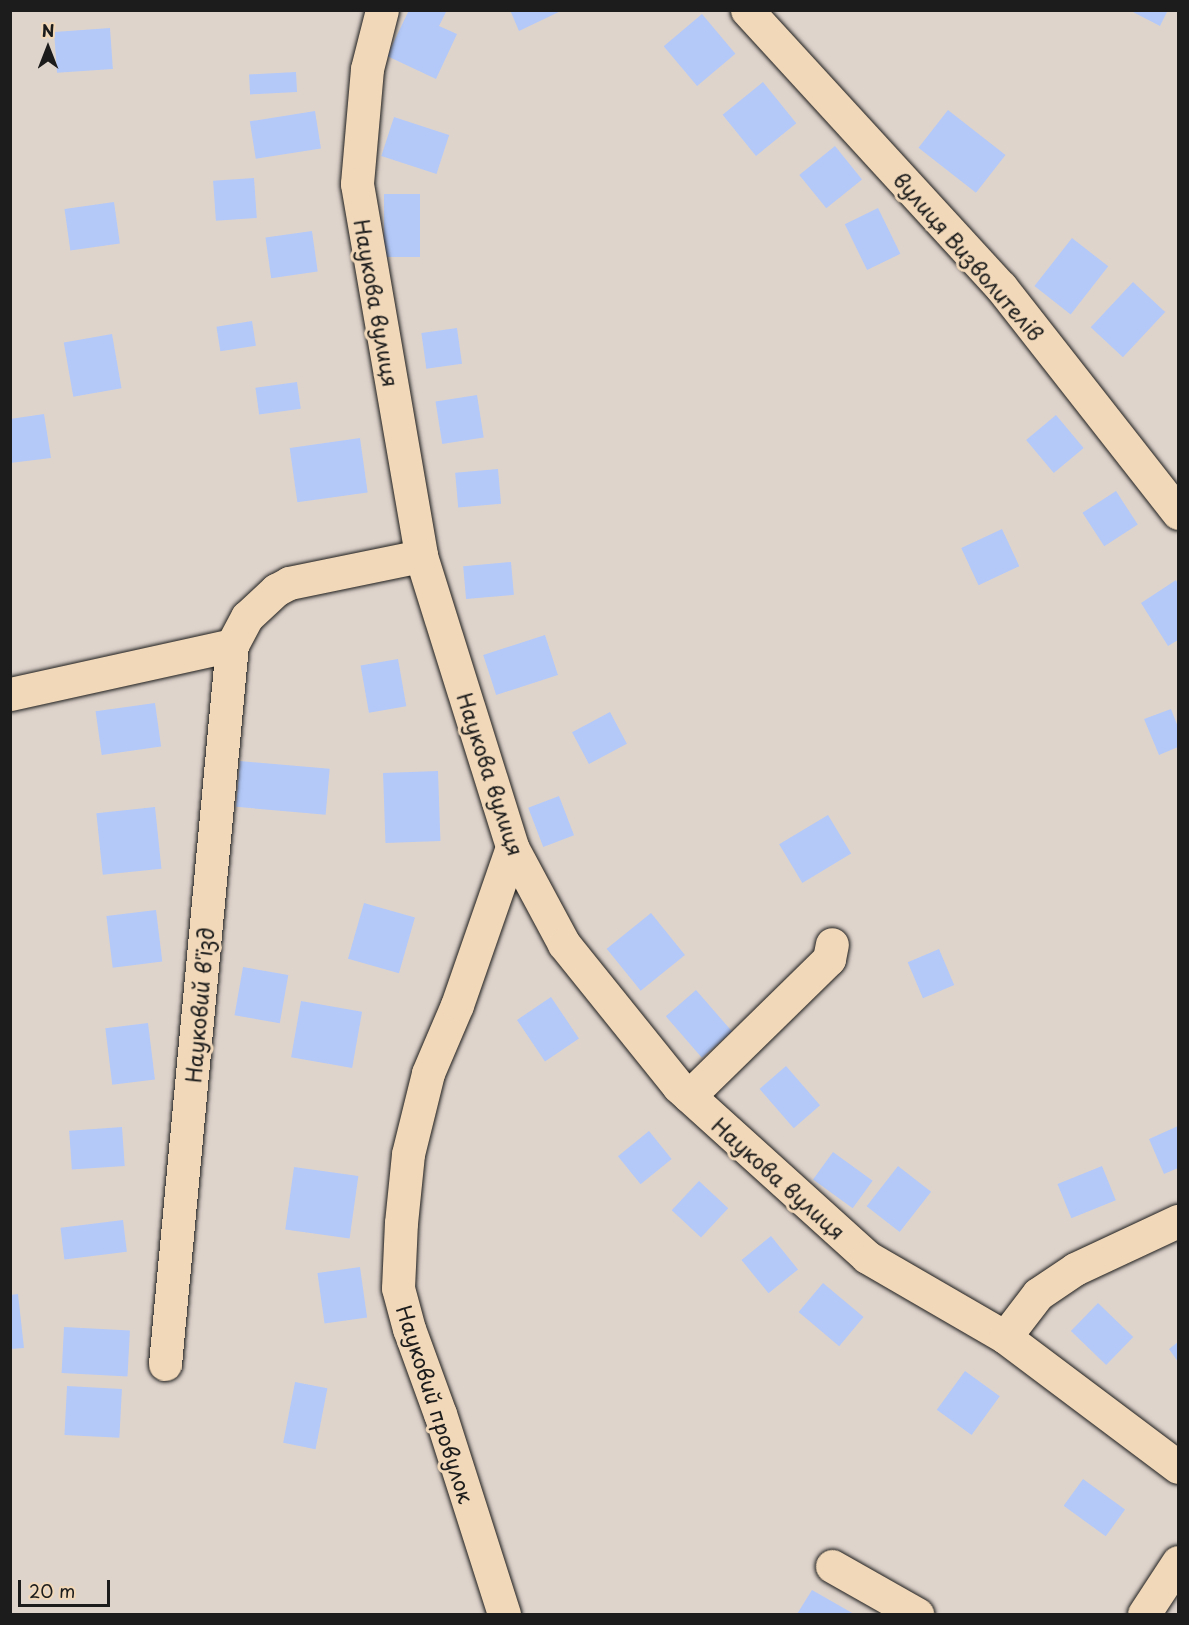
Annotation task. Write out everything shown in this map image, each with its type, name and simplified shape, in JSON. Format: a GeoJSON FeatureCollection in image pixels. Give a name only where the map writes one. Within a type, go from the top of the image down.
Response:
{"type":"FeatureCollection","features":[{"type":"Feature","properties":{"kind":"street","name":"Наукова вулиця"},"geometry":{"type":"LineString","coordinates":[[382,10],[367,69],[357,184],[421,556],[512,847],[564,944],[678,1086],[867,1257],[1005,1337],[1179,1467]]}},
{"type":"Feature","properties":{"kind":"street","name":"вулиця Визволителів"},"geometry":{"type":"LineString","coordinates":[[747,10],[1001,287],[1179,513]]}},
{"type":"Feature","properties":{"kind":"street","name":"Науковий в'їзд"},"geometry":{"type":"LineString","coordinates":[[165,1364],[232,645],[247,618],[276,590],[289,583],[421,556]]}},
{"type":"Feature","properties":{"kind":"street"},"geometry":{"type":"LineString","coordinates":[[10,694],[232,645]]}},
{"type":"Feature","properties":{"kind":"street","name":"Науковий провулок"},"geometry":{"type":"LineString","coordinates":[[504,1614],[440,1414],[409,1329],[398,1288],[401,1223],[408,1154],[428,1073],[457,1005],[512,847]]}},
{"type":"Feature","properties":{"kind":"street"},"geometry":{"type":"LineString","coordinates":[[689,1096],[829,959],[832,944]]}},
{"type":"Feature","properties":{"kind":"street"},"geometry":{"type":"LineString","coordinates":[[1005,1337],[1038,1294],[1075,1269],[1179,1221]]}},
{"type":"Feature","properties":{"kind":"street"},"geometry":{"type":"LineString","coordinates":[[1144,1614],[1179,1562]]}},
{"type":"Feature","properties":{"kind":"street"},"geometry":{"type":"LineString","coordinates":[[832,1566],[917,1614]]}},
{"type":"Feature","properties":{"kind":"building"},"geometry":{"type":"Polygon","coordinates":[[[409,10],[447,10],[439,26],[457,34],[436,79],[387,56],[409,10]]]}},
{"type":"Feature","properties":{"kind":"building"},"geometry":{"type":"Polygon","coordinates":[[[510,10],[563,10],[519,31],[510,10]]]}},
{"type":"Feature","properties":{"kind":"building"},"geometry":{"type":"Polygon","coordinates":[[[1129,10],[1168,10],[1160,26],[1129,10]]]}},
{"type":"Feature","properties":{"kind":"building"},"geometry":{"type":"Polygon","coordinates":[[[702,14],[735,54],[697,86],[664,46],[702,14]]]}},
{"type":"Feature","properties":{"kind":"building"},"geometry":{"type":"Polygon","coordinates":[[[110,28],[113,69],[57,73],[54,32],[110,28]]]}},
{"type":"Feature","properties":{"kind":"building"},"geometry":{"type":"Polygon","coordinates":[[[296,72],[297,92],[250,94],[249,74],[296,72]]]}},
{"type":"Feature","properties":{"kind":"building"},"geometry":{"type":"Polygon","coordinates":[[[763,82],[796,123],[756,156],[723,115],[763,82]]]}},
{"type":"Feature","properties":{"kind":"building"},"geometry":{"type":"Polygon","coordinates":[[[948,110],[1006,155],[976,193],[918,148],[948,110]]]}},
{"type":"Feature","properties":{"kind":"building"},"geometry":{"type":"Polygon","coordinates":[[[315,111],[321,149],[256,159],[250,121],[315,111]]]}},
{"type":"Feature","properties":{"kind":"building"},"geometry":{"type":"Polygon","coordinates":[[[394,117],[449,135],[436,174],[381,156],[394,117]]]}},
{"type":"Feature","properties":{"kind":"building"},"geometry":{"type":"Polygon","coordinates":[[[835,146],[862,179],[826,208],[799,175],[835,146]]]}},
{"type":"Feature","properties":{"kind":"building"},"geometry":{"type":"Polygon","coordinates":[[[254,178],[257,218],[216,221],[213,181],[254,178]]]}},
{"type":"Feature","properties":{"kind":"building"},"geometry":{"type":"Polygon","coordinates":[[[384,194],[420,194],[420,257],[384,257],[384,194]]]}},
{"type":"Feature","properties":{"kind":"building"},"geometry":{"type":"Polygon","coordinates":[[[114,202],[120,244],[70,251],[64,209],[114,202]]]}},
{"type":"Feature","properties":{"kind":"building"},"geometry":{"type":"Polygon","coordinates":[[[878,208],[900,254],[867,270],[845,224],[878,208]]]}},
{"type":"Feature","properties":{"kind":"building"},"geometry":{"type":"Polygon","coordinates":[[[312,231],[318,272],[271,278],[265,238],[312,231]]]}},
{"type":"Feature","properties":{"kind":"building"},"geometry":{"type":"Polygon","coordinates":[[[1072,238],[1108,266],[1071,314],[1034,286],[1072,238]]]}},
{"type":"Feature","properties":{"kind":"building"},"geometry":{"type":"Polygon","coordinates":[[[1133,282],[1165,312],[1123,357],[1091,327],[1133,282]]]}},
{"type":"Feature","properties":{"kind":"building"},"geometry":{"type":"Polygon","coordinates":[[[252,321],[256,346],[220,351],[216,327],[252,321]]]}},
{"type":"Feature","properties":{"kind":"building"},"geometry":{"type":"Polygon","coordinates":[[[457,328],[462,364],[426,369],[421,333],[457,328]]]}},
{"type":"Feature","properties":{"kind":"building"},"geometry":{"type":"Polygon","coordinates":[[[112,334],[122,388],[73,397],[64,343],[112,334]]]}},
{"type":"Feature","properties":{"kind":"building"},"geometry":{"type":"Polygon","coordinates":[[[297,382],[301,409],[259,415],[255,388],[297,382]]]}},
{"type":"Feature","properties":{"kind":"building"},"geometry":{"type":"Polygon","coordinates":[[[477,395],[484,437],[442,444],[436,402],[477,395]]]}},
{"type":"Feature","properties":{"kind":"building"},"geometry":{"type":"Polygon","coordinates":[[[44,414],[51,458],[10,463],[10,419],[44,414]]]}},
{"type":"Feature","properties":{"kind":"building"},"geometry":{"type":"Polygon","coordinates":[[[1056,415],[1084,448],[1054,473],[1026,440],[1056,415]]]}},
{"type":"Feature","properties":{"kind":"building"},"geometry":{"type":"Polygon","coordinates":[[[360,438],[368,492],[297,502],[290,448],[360,438]]]}},
{"type":"Feature","properties":{"kind":"building"},"geometry":{"type":"Polygon","coordinates":[[[498,469],[501,504],[458,508],[455,473],[498,469]]]}},
{"type":"Feature","properties":{"kind":"building"},"geometry":{"type":"Polygon","coordinates":[[[1116,491],[1138,525],[1104,546],[1082,513],[1116,491]]]}},
{"type":"Feature","properties":{"kind":"building"},"geometry":{"type":"Polygon","coordinates":[[[1002,529],[1019,566],[979,585],[961,548],[1002,529]]]}},
{"type":"Feature","properties":{"kind":"building"},"geometry":{"type":"Polygon","coordinates":[[[511,562],[514,595],[466,599],[463,566],[511,562]]]}},
{"type":"Feature","properties":{"kind":"building"},"geometry":{"type":"Polygon","coordinates":[[[1176,580],[1178,584],[1178,640],[1168,646],[1141,603],[1176,580]]]}},
{"type":"Feature","properties":{"kind":"building"},"geometry":{"type":"Polygon","coordinates":[[[545,635],[558,675],[496,695],[483,655],[545,635]]]}},
{"type":"Feature","properties":{"kind":"building"},"geometry":{"type":"Polygon","coordinates":[[[398,659],[406,706],[369,713],[361,666],[398,659]]]}},
{"type":"Feature","properties":{"kind":"building"},"geometry":{"type":"Polygon","coordinates":[[[155,703],[161,747],[102,755],[96,711],[155,703]]]}},
{"type":"Feature","properties":{"kind":"building"},"geometry":{"type":"Polygon","coordinates":[[[1171,709],[1178,727],[1178,747],[1159,755],[1144,719],[1171,709]]]}},
{"type":"Feature","properties":{"kind":"building"},"geometry":{"type":"Polygon","coordinates":[[[610,712],[627,744],[589,764],[572,732],[610,712]]]}},
{"type":"Feature","properties":{"kind":"building"},"geometry":{"type":"Polygon","coordinates":[[[240,761],[330,769],[326,815],[236,807],[240,761]]]}},
{"type":"Feature","properties":{"kind":"building"},"geometry":{"type":"Polygon","coordinates":[[[438,771],[440,841],[385,843],[383,773],[438,771]]]}},
{"type":"Feature","properties":{"kind":"building"},"geometry":{"type":"Polygon","coordinates":[[[559,796],[574,835],[543,847],[528,808],[559,796]]]}},
{"type":"Feature","properties":{"kind":"building"},"geometry":{"type":"Polygon","coordinates":[[[155,807],[161,869],[103,875],[96,813],[155,807]]]}},
{"type":"Feature","properties":{"kind":"building"},"geometry":{"type":"Polygon","coordinates":[[[828,815],[851,854],[802,883],[779,844],[828,815]]]}},
{"type":"Feature","properties":{"kind":"building"},"geometry":{"type":"Polygon","coordinates":[[[364,903],[415,918],[399,973],[348,959],[364,903]]]}},
{"type":"Feature","properties":{"kind":"building"},"geometry":{"type":"Polygon","coordinates":[[[156,910],[162,962],[113,968],[106,916],[156,910]]]}},
{"type":"Feature","properties":{"kind":"building"},"geometry":{"type":"Polygon","coordinates":[[[651,913],[685,955],[641,991],[607,949],[651,913]]]}},
{"type":"Feature","properties":{"kind":"building"},"geometry":{"type":"Polygon","coordinates":[[[939,949],[954,985],[923,998],[908,962],[939,949]]]}},
{"type":"Feature","properties":{"kind":"building"},"geometry":{"type":"Polygon","coordinates":[[[243,967],[288,975],[280,1023],[234,1015],[243,967]]]}},
{"type":"Feature","properties":{"kind":"building"},"geometry":{"type":"Polygon","coordinates":[[[696,990],[732,1032],[702,1058],[666,1016],[696,990]]]}},
{"type":"Feature","properties":{"kind":"building"},"geometry":{"type":"Polygon","coordinates":[[[551,997],[579,1038],[545,1061],[517,1020],[551,997]]]}},
{"type":"Feature","properties":{"kind":"building"},"geometry":{"type":"Polygon","coordinates":[[[301,1001],[362,1012],[352,1068],[291,1057],[301,1001]]]}},
{"type":"Feature","properties":{"kind":"building"},"geometry":{"type":"Polygon","coordinates":[[[148,1023],[155,1080],[112,1085],[105,1028],[148,1023]]]}},
{"type":"Feature","properties":{"kind":"building"},"geometry":{"type":"Polygon","coordinates":[[[786,1066],[820,1105],[794,1128],[760,1089],[786,1066]]]}},
{"type":"Feature","properties":{"kind":"building"},"geometry":{"type":"Polygon","coordinates":[[[1178,1126],[1178,1168],[1164,1174],[1149,1139],[1178,1126]]]}},
{"type":"Feature","properties":{"kind":"building"},"geometry":{"type":"Polygon","coordinates":[[[122,1127],[125,1166],[72,1170],[69,1131],[122,1127]]]}},
{"type":"Feature","properties":{"kind":"building"},"geometry":{"type":"Polygon","coordinates":[[[649,1131],[672,1159],[641,1184],[618,1156],[649,1131]]]}},
{"type":"Feature","properties":{"kind":"building"},"geometry":{"type":"Polygon","coordinates":[[[833,1152],[873,1181],[853,1208],[813,1180],[833,1152]]]}},
{"type":"Feature","properties":{"kind":"building"},"geometry":{"type":"Polygon","coordinates":[[[898,1166],[931,1192],[900,1232],[867,1206],[898,1166]]]}},
{"type":"Feature","properties":{"kind":"building"},"geometry":{"type":"Polygon","coordinates":[[[1102,1166],[1116,1200],[1071,1218],[1057,1184],[1102,1166]]]}},
{"type":"Feature","properties":{"kind":"building"},"geometry":{"type":"Polygon","coordinates":[[[294,1167],[358,1176],[350,1238],[285,1229],[294,1167]]]}},
{"type":"Feature","properties":{"kind":"building"},"geometry":{"type":"Polygon","coordinates":[[[699,1181],[728,1208],[701,1238],[672,1210],[699,1181]]]}},
{"type":"Feature","properties":{"kind":"building"},"geometry":{"type":"Polygon","coordinates":[[[123,1220],[127,1252],[64,1259],[60,1228],[123,1220]]]}},
{"type":"Feature","properties":{"kind":"building"},"geometry":{"type":"Polygon","coordinates":[[[771,1236],[798,1269],[769,1293],[741,1260],[771,1236]]]}},
{"type":"Feature","properties":{"kind":"building"},"geometry":{"type":"Polygon","coordinates":[[[360,1267],[367,1318],[325,1323],[317,1273],[360,1267]]]}},
{"type":"Feature","properties":{"kind":"building"},"geometry":{"type":"Polygon","coordinates":[[[823,1283],[864,1317],[839,1346],[799,1312],[823,1283]]]}},
{"type":"Feature","properties":{"kind":"building"},"geometry":{"type":"Polygon","coordinates":[[[18,1294],[24,1348],[10,1349],[10,1295],[18,1294]]]}},
{"type":"Feature","properties":{"kind":"building"},"geometry":{"type":"Polygon","coordinates":[[[1098,1303],[1133,1337],[1106,1365],[1071,1331],[1098,1303]]]}},
{"type":"Feature","properties":{"kind":"building"},"geometry":{"type":"Polygon","coordinates":[[[64,1327],[130,1330],[128,1376],[62,1373],[64,1327]]]}},
{"type":"Feature","properties":{"kind":"building"},"geometry":{"type":"Polygon","coordinates":[[[1178,1342],[1178,1362],[1169,1349],[1178,1342]]]}},
{"type":"Feature","properties":{"kind":"building"},"geometry":{"type":"Polygon","coordinates":[[[965,1371],[1000,1396],[972,1435],[937,1410],[965,1371]]]}},
{"type":"Feature","properties":{"kind":"building"},"geometry":{"type":"Polygon","coordinates":[[[295,1382],[327,1388],[316,1449],[283,1443],[295,1382]]]}},
{"type":"Feature","properties":{"kind":"building"},"geometry":{"type":"Polygon","coordinates":[[[67,1386],[122,1389],[119,1438],[64,1435],[67,1386]]]}},
{"type":"Feature","properties":{"kind":"building"},"geometry":{"type":"Polygon","coordinates":[[[1083,1479],[1125,1510],[1106,1536],[1064,1506],[1083,1479]]]}},
{"type":"Feature","properties":{"kind":"building"},"geometry":{"type":"Polygon","coordinates":[[[812,1590],[854,1614],[797,1614],[812,1590]]]}}]}
